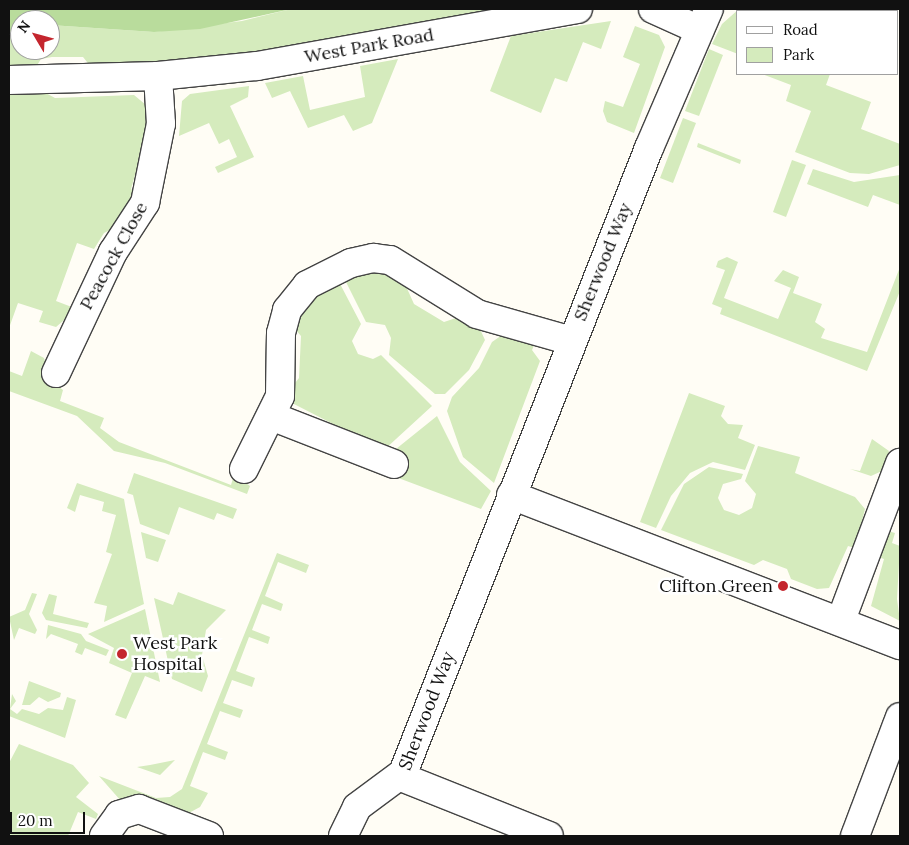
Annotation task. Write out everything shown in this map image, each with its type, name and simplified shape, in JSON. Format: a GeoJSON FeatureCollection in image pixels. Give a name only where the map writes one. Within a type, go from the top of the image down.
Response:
{"type":"FeatureCollection","features":[{"type":"Feature","properties":{"kind":"street","name":"West Park Road"},"geometry":{"type":"LineString","coordinates":[[9,80],[158,76],[257,66],[578,9]]}},
{"type":"Feature","properties":{"kind":"street"},"geometry":{"type":"LineString","coordinates":[[653,9],[703,19]]}},
{"type":"Feature","properties":{"kind":"street","name":"Sherwood Way"},"geometry":{"type":"LineString","coordinates":[[549,836],[401,777],[572,341],[703,19]]}},
{"type":"Feature","properties":{"kind":"street","name":"Peacock Close"},"geometry":{"type":"LineString","coordinates":[[56,373],[113,252],[145,203],[161,124],[158,76]]}},
{"type":"Feature","properties":{"kind":"street"},"geometry":{"type":"LineString","coordinates":[[244,469],[271,416],[282,386],[281,333],[291,302],[314,281],[366,258],[390,260],[477,314],[572,341]]}},
{"type":"Feature","properties":{"kind":"street"},"geometry":{"type":"LineString","coordinates":[[271,416],[394,464]]}},
{"type":"Feature","properties":{"kind":"street"},"geometry":{"type":"LineString","coordinates":[[842,620],[900,463]]}},
{"type":"Feature","properties":{"kind":"street"},"geometry":{"type":"LineString","coordinates":[[511,495],[842,620],[900,645]]}},
{"type":"Feature","properties":{"kind":"street"},"geometry":{"type":"LineString","coordinates":[[855,836],[900,717]]}},
{"type":"Feature","properties":{"kind":"street"},"geometry":{"type":"LineString","coordinates":[[343,836],[357,807],[401,777]]}},
{"type":"Feature","properties":{"kind":"street"},"geometry":{"type":"LineString","coordinates":[[104,836],[119,815],[139,809],[209,836]]}},
{"type":"Feature","properties":{"kind":"green space"},"geometry":{"type":"Polygon","coordinates":[[[9,9],[291,9],[200,29],[154,32],[60,26],[60,10],[10,10],[9,32],[9,9]]]}},
{"type":"Feature","properties":{"kind":"green space"},"geometry":{"type":"Polygon","coordinates":[[[291,9],[491,9],[257,57],[91,67],[83,57],[60,57],[60,26],[154,32],[242,21],[291,9]]]}},
{"type":"Feature","properties":{"kind":"green space"},"geometry":{"type":"Polygon","coordinates":[[[739,9],[873,9],[806,10],[738,10],[739,9]]]}},
{"type":"Feature","properties":{"kind":"green space"},"geometry":{"type":"Polygon","coordinates":[[[736,12],[736,53],[712,44],[722,24],[736,12]]]}},
{"type":"Feature","properties":{"kind":"green space"},"geometry":{"type":"Polygon","coordinates":[[[611,21],[601,49],[583,42],[567,82],[555,78],[541,113],[490,91],[511,36],[611,21]]]}},
{"type":"Feature","properties":{"kind":"green space"},"geometry":{"type":"Polygon","coordinates":[[[635,26],[659,35],[665,47],[634,133],[607,122],[603,111],[605,101],[623,107],[640,64],[623,57],[635,26]]]}},
{"type":"Feature","properties":{"kind":"green space"},"geometry":{"type":"Polygon","coordinates":[[[9,32],[10,60],[40,60],[34,70],[9,72],[9,32]]]}},
{"type":"Feature","properties":{"kind":"green space"},"geometry":{"type":"Polygon","coordinates":[[[709,49],[723,55],[699,116],[685,111],[709,49]]]}},
{"type":"Feature","properties":{"kind":"green space"},"geometry":{"type":"Polygon","coordinates":[[[398,59],[372,123],[353,131],[344,115],[308,128],[290,91],[272,98],[265,83],[303,76],[310,110],[365,97],[360,66],[398,59]]]}},
{"type":"Feature","properties":{"kind":"green space"},"geometry":{"type":"Polygon","coordinates":[[[765,75],[830,75],[826,85],[871,102],[861,129],[900,144],[900,165],[869,174],[850,173],[795,152],[811,111],[786,101],[791,85],[765,75]]]}},
{"type":"Feature","properties":{"kind":"green space"},"geometry":{"type":"Polygon","coordinates":[[[249,86],[248,97],[230,106],[254,157],[218,173],[215,167],[237,157],[229,139],[219,144],[209,123],[179,136],[182,101],[190,94],[249,86]]]}},
{"type":"Feature","properties":{"kind":"green space"},"geometry":{"type":"Polygon","coordinates":[[[9,90],[44,92],[55,98],[134,95],[146,105],[155,106],[131,189],[138,195],[118,226],[104,233],[94,249],[77,243],[56,301],[77,309],[56,327],[39,322],[43,311],[18,303],[9,328],[9,90]]]}},
{"type":"Feature","properties":{"kind":"green space"},"geometry":{"type":"Polygon","coordinates":[[[683,118],[696,123],[673,183],[660,178],[683,118]]]}},
{"type":"Feature","properties":{"kind":"green space"},"geometry":{"type":"Polygon","coordinates":[[[698,143],[741,160],[740,164],[697,147],[698,143]]]}},
{"type":"Feature","properties":{"kind":"green space"},"geometry":{"type":"Polygon","coordinates":[[[792,160],[806,165],[786,217],[773,212],[792,160]]]}},
{"type":"Feature","properties":{"kind":"green space"},"geometry":{"type":"Polygon","coordinates":[[[813,169],[854,182],[900,175],[900,205],[873,195],[868,207],[807,184],[813,169]]]}},
{"type":"Feature","properties":{"kind":"green space"},"geometry":{"type":"Polygon","coordinates":[[[727,257],[738,262],[724,298],[778,319],[791,288],[774,281],[783,270],[799,277],[793,293],[822,304],[815,322],[825,329],[821,338],[867,352],[900,267],[900,291],[867,371],[720,314],[722,308],[712,304],[725,270],[716,267],[718,261],[727,257]]]}},
{"type":"Feature","properties":{"kind":"green space"},"geometry":{"type":"Polygon","coordinates":[[[384,270],[405,284],[414,304],[444,322],[459,317],[479,327],[485,340],[469,370],[445,394],[435,394],[389,355],[391,338],[385,325],[366,322],[344,278],[384,270]]]}},
{"type":"Feature","properties":{"kind":"green space"},"geometry":{"type":"Polygon","coordinates":[[[338,280],[361,324],[352,341],[358,354],[373,359],[381,355],[432,406],[384,450],[290,402],[291,388],[299,378],[301,336],[294,328],[299,305],[338,280]]]}},
{"type":"Feature","properties":{"kind":"green space"},"geometry":{"type":"Polygon","coordinates":[[[505,333],[536,341],[532,350],[540,361],[494,483],[463,457],[447,411],[452,397],[479,368],[492,342],[505,333]]]}},
{"type":"Feature","properties":{"kind":"green space"},"geometry":{"type":"Polygon","coordinates":[[[31,351],[44,358],[51,381],[63,390],[60,401],[104,418],[100,428],[119,442],[231,485],[234,475],[250,486],[247,494],[165,463],[114,451],[77,416],[9,391],[9,371],[22,376],[31,351]]]}},
{"type":"Feature","properties":{"kind":"green space"},"geometry":{"type":"Polygon","coordinates":[[[689,393],[725,406],[721,416],[728,424],[743,425],[738,438],[755,445],[745,470],[713,462],[690,473],[671,496],[656,528],[640,522],[689,393]]]}},
{"type":"Feature","properties":{"kind":"green space"},"geometry":{"type":"Polygon","coordinates":[[[437,416],[460,462],[491,491],[481,509],[393,476],[396,449],[437,416]]]}},
{"type":"Feature","properties":{"kind":"green space"},"geometry":{"type":"Polygon","coordinates":[[[872,439],[889,451],[882,471],[871,476],[850,469],[860,471],[872,439]]]}},
{"type":"Feature","properties":{"kind":"green space"},"geometry":{"type":"Polygon","coordinates":[[[758,446],[800,457],[795,473],[855,497],[865,509],[855,548],[848,546],[829,588],[817,589],[791,579],[787,569],[763,560],[754,565],[661,530],[684,484],[709,467],[743,474],[741,479],[723,484],[718,498],[724,510],[739,515],[752,508],[756,494],[745,481],[758,446]]]}},
{"type":"Feature","properties":{"kind":"green space"},"geometry":{"type":"Polygon","coordinates":[[[134,473],[237,509],[233,519],[217,513],[214,520],[179,507],[169,535],[140,524],[133,495],[127,493],[134,473]]]}},
{"type":"Feature","properties":{"kind":"green space"},"geometry":{"type":"Polygon","coordinates":[[[77,483],[124,499],[144,604],[104,622],[107,606],[94,603],[112,554],[106,552],[116,515],[102,511],[104,502],[80,495],[75,512],[67,508],[77,483]]]}},
{"type":"Feature","properties":{"kind":"green space"},"geometry":{"type":"Polygon","coordinates":[[[888,531],[895,533],[892,543],[900,546],[897,599],[900,621],[871,606],[884,559],[878,557],[888,531]]]}},
{"type":"Feature","properties":{"kind":"green space"},"geometry":{"type":"Polygon","coordinates":[[[141,532],[166,540],[158,562],[146,558],[141,532]]]}},
{"type":"Feature","properties":{"kind":"green space"},"geometry":{"type":"Polygon","coordinates":[[[277,553],[309,565],[306,573],[278,562],[265,596],[283,604],[281,611],[262,604],[252,630],[270,637],[268,644],[249,637],[236,671],[255,678],[252,687],[232,680],[223,703],[243,710],[240,718],[220,711],[207,744],[228,752],[225,760],[203,752],[190,786],[208,793],[200,807],[187,814],[121,801],[99,776],[156,798],[170,797],[182,789],[277,553]]]}},
{"type":"Feature","properties":{"kind":"green space"},"geometry":{"type":"Polygon","coordinates":[[[178,592],[226,610],[206,630],[202,655],[208,676],[202,692],[172,679],[154,598],[173,605],[178,592]]]}},
{"type":"Feature","properties":{"kind":"green space"},"geometry":{"type":"Polygon","coordinates":[[[32,593],[37,594],[29,614],[37,630],[35,634],[19,628],[14,640],[9,617],[25,610],[32,593]]]}},
{"type":"Feature","properties":{"kind":"green space"},"geometry":{"type":"Polygon","coordinates":[[[49,594],[57,596],[53,614],[89,623],[87,628],[46,620],[42,613],[49,594]]]}},
{"type":"Feature","properties":{"kind":"green space"},"geometry":{"type":"Polygon","coordinates":[[[145,609],[160,682],[145,676],[126,719],[115,715],[132,673],[109,663],[114,648],[88,634],[145,609]]]}},
{"type":"Feature","properties":{"kind":"green space"},"geometry":{"type":"Polygon","coordinates":[[[48,625],[81,634],[86,641],[109,650],[106,656],[85,648],[82,655],[75,652],[78,644],[51,634],[46,639],[48,625]]]}},
{"type":"Feature","properties":{"kind":"green space"},"geometry":{"type":"Polygon","coordinates":[[[29,681],[61,693],[60,697],[48,702],[39,697],[30,705],[22,705],[29,681]]]}},
{"type":"Feature","properties":{"kind":"green space"},"geometry":{"type":"Polygon","coordinates":[[[12,694],[16,701],[10,709],[17,714],[22,709],[39,714],[48,708],[63,710],[67,697],[76,700],[65,738],[9,716],[12,694]]]}},
{"type":"Feature","properties":{"kind":"green space"},"geometry":{"type":"Polygon","coordinates":[[[19,744],[73,765],[89,783],[76,797],[98,814],[96,819],[78,812],[68,836],[9,836],[9,763],[19,744]]]}},
{"type":"Feature","properties":{"kind":"green space"},"geometry":{"type":"Polygon","coordinates":[[[175,760],[160,775],[137,767],[150,765],[175,760]]]}},
{"type":"Feature","properties":{"kind":"place","name":"Clifton Green"},"geometry":{"type":"Point","coordinates":[783,586]}},
{"type":"Feature","properties":{"kind":"place","name":"West Park Hospital"},"geometry":{"type":"Point","coordinates":[122,654]}}]}
